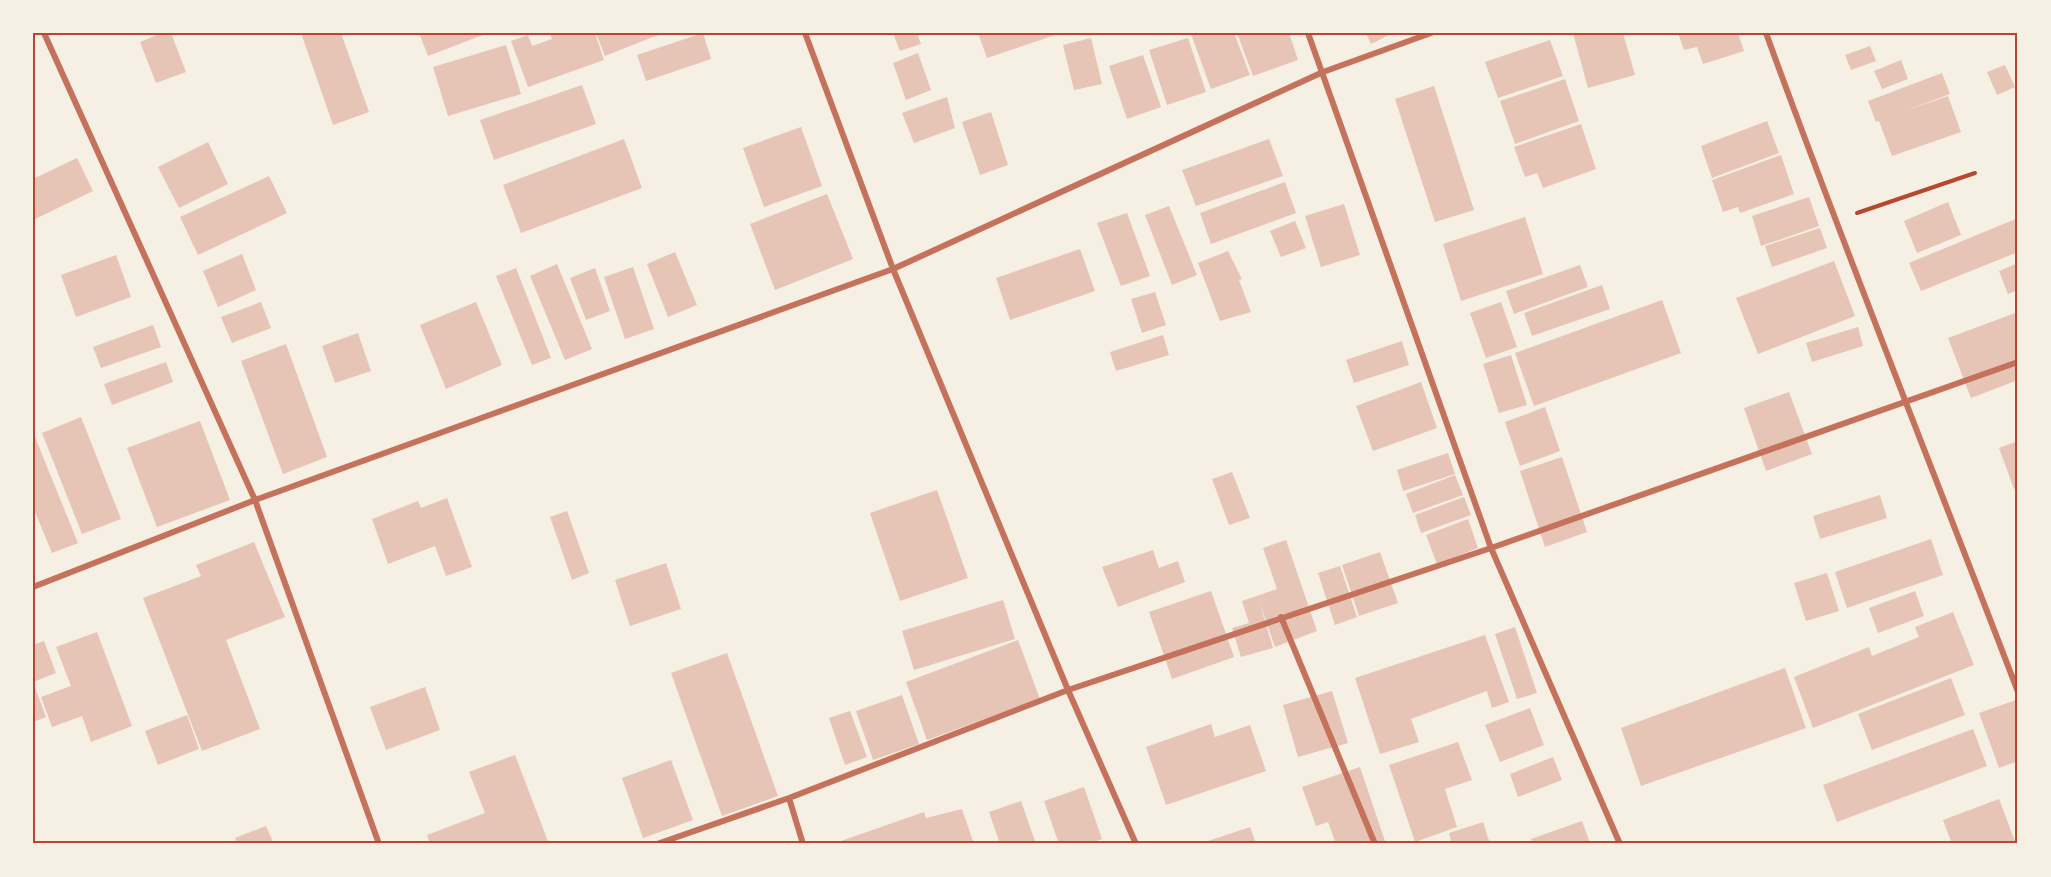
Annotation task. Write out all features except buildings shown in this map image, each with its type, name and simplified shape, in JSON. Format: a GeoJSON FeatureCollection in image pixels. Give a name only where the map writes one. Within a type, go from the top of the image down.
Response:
{"type":"FeatureCollection","features":[{"type":"Feature","properties":{"kind":"street"},"geometry":{"type":"LineString","coordinates":[[44,33],[255,500],[379,844]]}},
{"type":"Feature","properties":{"kind":"street"},"geometry":{"type":"LineString","coordinates":[[805,33],[893,269],[1068,690],[1136,844]]}},
{"type":"Feature","properties":{"kind":"street"},"geometry":{"type":"LineString","coordinates":[[1308,33],[1491,548],[1620,844]]}},
{"type":"Feature","properties":{"kind":"street"},"geometry":{"type":"LineString","coordinates":[[33,587],[255,500],[893,269],[1323,72],[1431,33]]}},
{"type":"Feature","properties":{"kind":"street"},"geometry":{"type":"LineString","coordinates":[[1766,33],[1834,221],[1906,400],[2018,692]]}},
{"type":"Feature","properties":{"kind":"street"},"geometry":{"type":"LineString","coordinates":[[657,844],[789,798],[1068,690],[1281,616],[1491,548],[2018,362]]}},
{"type":"Feature","properties":{"kind":"street"},"geometry":{"type":"LineString","coordinates":[[1281,616],[1375,844]]}},
{"type":"Feature","properties":{"kind":"street"},"geometry":{"type":"LineString","coordinates":[[789,798],[803,844]]}},
{"type":"Feature","properties":{"kind":"path"},"geometry":{"type":"LineString","coordinates":[[1834,221],[1975,173]]}}]}
